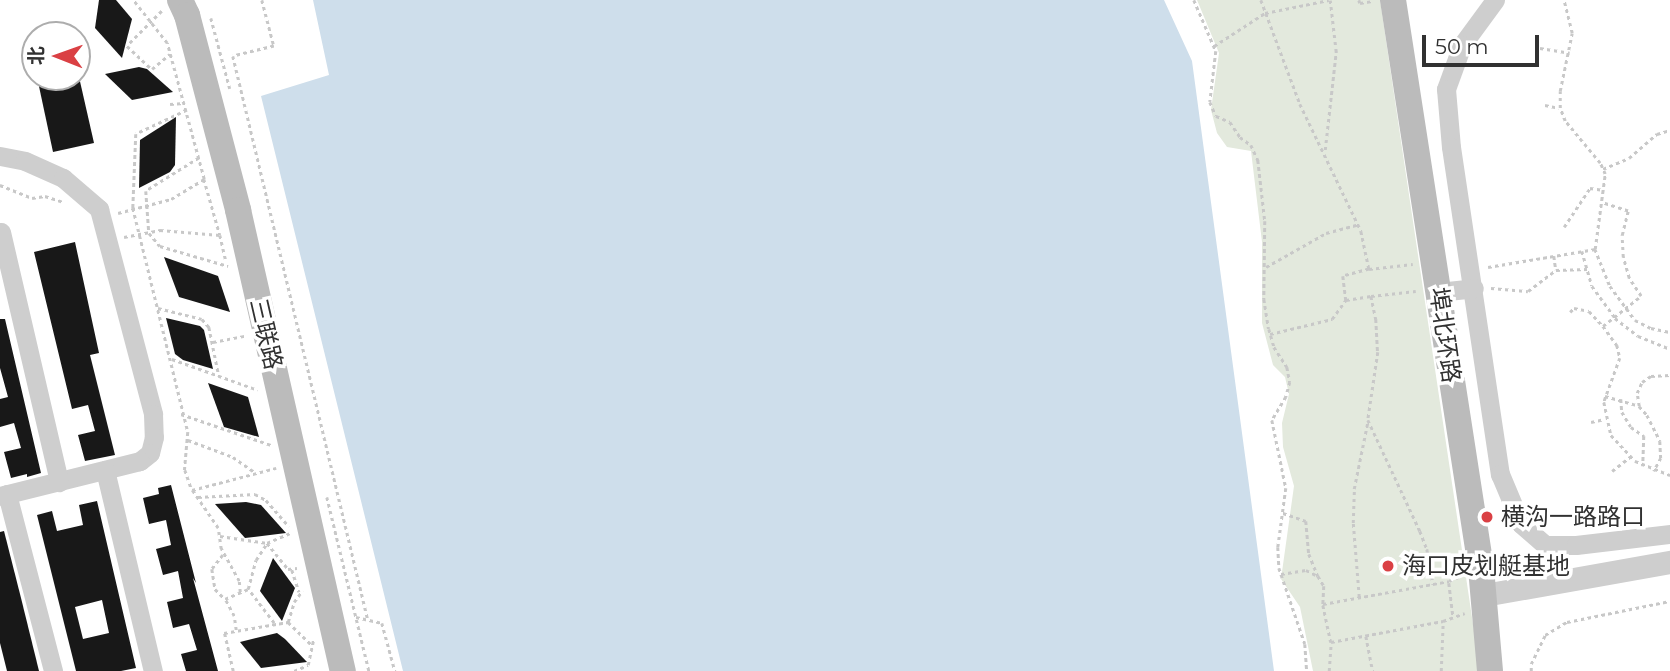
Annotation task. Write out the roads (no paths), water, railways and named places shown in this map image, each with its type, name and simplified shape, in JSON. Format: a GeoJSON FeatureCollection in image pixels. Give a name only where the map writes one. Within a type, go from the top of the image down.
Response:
{"type":"FeatureCollection","features":[{"type":"Feature","properties":{"kind":"main road","name":"三联路"},"geometry":{"type":"LineString","coordinates":[[180,0],[187,15],[238,210],[343,671]]}},
{"type":"Feature","properties":{"kind":"main road","name":"埠北环路"},"geometry":{"type":"LineString","coordinates":[[1393,0],[1427,291],[1481,568],[1490,671]]}},
{"type":"Feature","properties":{"kind":"street"},"geometry":{"type":"LineString","coordinates":[[1495,0],[1462,45],[1446,89],[1451,148],[1500,474],[1521,524],[1545,545],[1576,545],[1670,534]]}},
{"type":"Feature","properties":{"kind":"street"},"geometry":{"type":"LineString","coordinates":[[0,156],[25,161],[63,178],[99,209],[153,414],[154,437],[150,453],[140,461],[4,495],[52,671]]}},
{"type":"Feature","properties":{"kind":"street"},"geometry":{"type":"LineString","coordinates":[[1,232],[59,482]]}},
{"type":"Feature","properties":{"kind":"street"},"geometry":{"type":"LineString","coordinates":[[1427,291],[1472,280]]}},
{"type":"Feature","properties":{"kind":"street"},"geometry":{"type":"LineString","coordinates":[[105,470],[153,671]]}},
{"type":"Feature","properties":{"kind":"street"},"geometry":{"type":"LineString","coordinates":[[1485,604],[1670,562]]}},
{"type":"Feature","properties":{"kind":"water"},"geometry":{"type":"Polygon","coordinates":[[[313,0],[1164,0],[1192,61],[1274,671],[403,671],[261,96],[329,75],[313,0]]]}},
{"type":"Feature","properties":{"kind":"place","name":"横沟一路路口"},"geometry":{"type":"Point","coordinates":[1487,517]}},
{"type":"Feature","properties":{"kind":"place","name":"海口皮划艇基地"},"geometry":{"type":"Point","coordinates":[1388,566]}}]}
